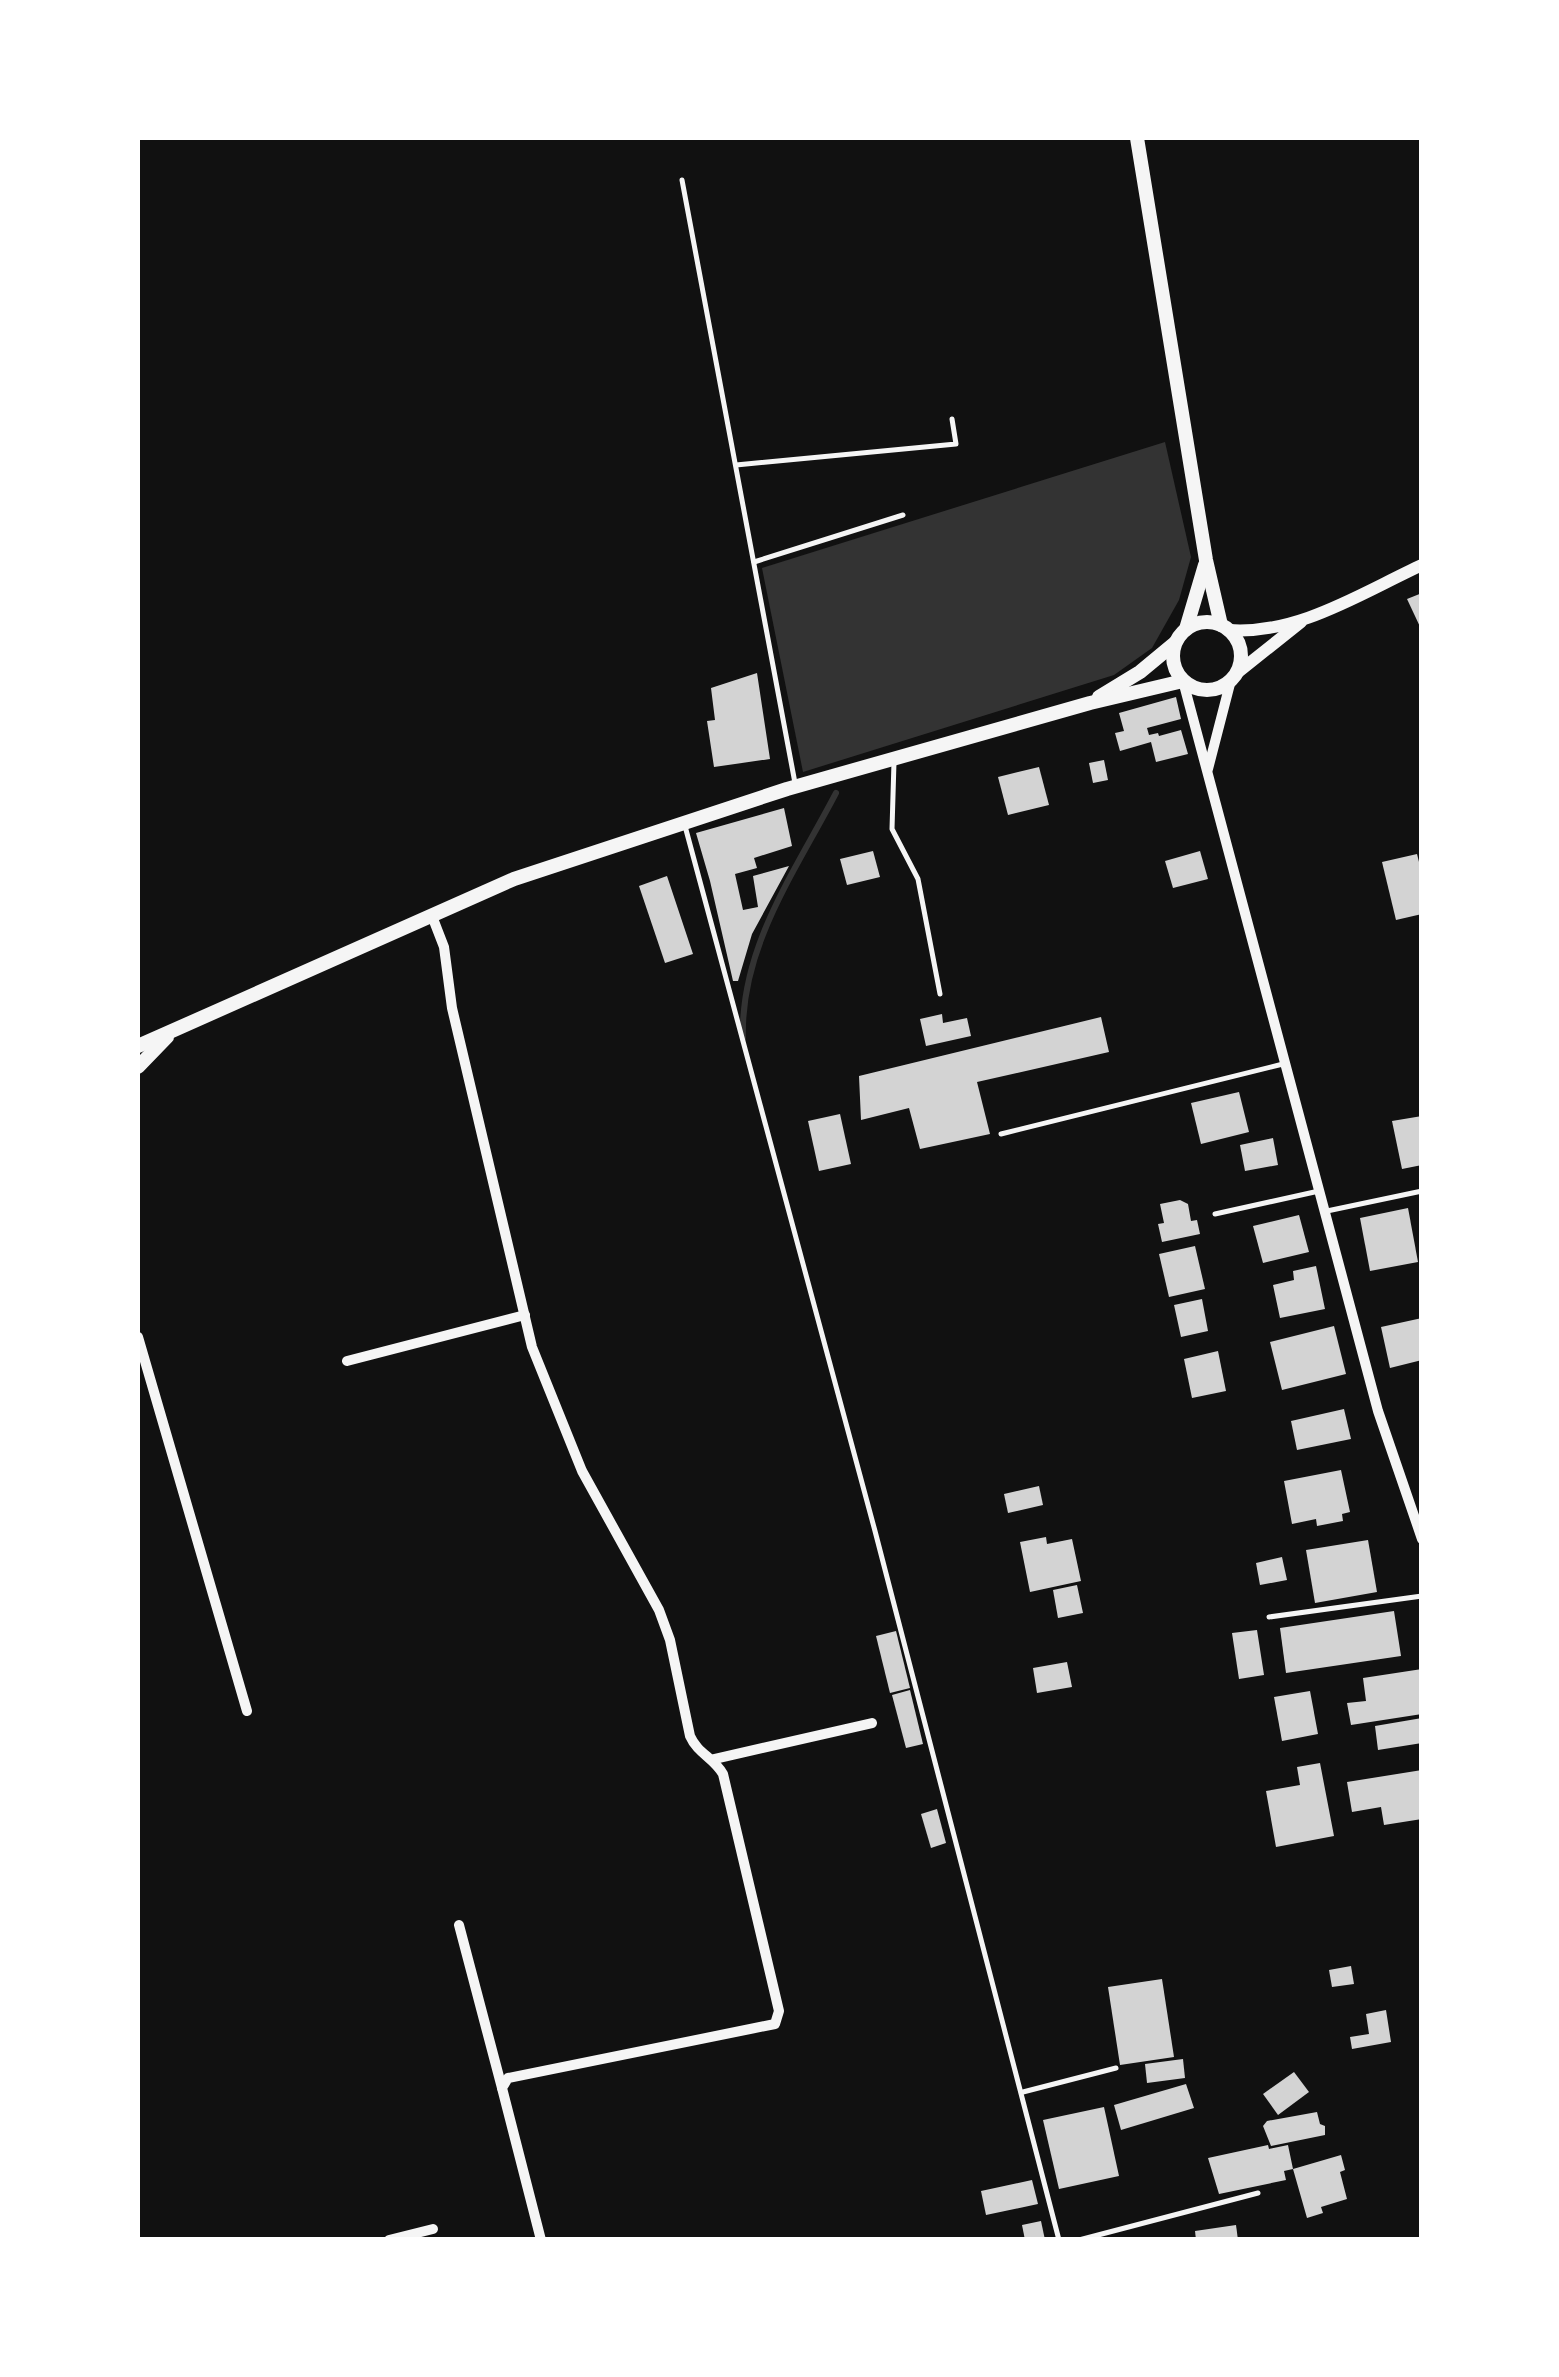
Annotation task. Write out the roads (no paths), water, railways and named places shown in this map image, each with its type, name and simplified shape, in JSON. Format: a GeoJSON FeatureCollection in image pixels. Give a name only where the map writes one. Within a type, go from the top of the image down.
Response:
{"type":"FeatureCollection","features":[{"type":"Feature","properties":{"kind":"main road"},"geometry":{"type":"LineString","coordinates":[[1137,138],[1206,560],[1225,627]]}},
{"type":"Feature","properties":{"kind":"main road"},"geometry":{"type":"LineString","coordinates":[[1090,703],[1140,672],[1175,643],[1186,629],[1206,560]]}},
{"type":"Feature","properties":{"kind":"main road"},"geometry":{"type":"LineString","coordinates":[[1175,643],[1173,660],[1192,686],[1208,690],[1234,677],[1241,654],[1236,637],[1225,627],[1203,622],[1186,629]]}},
{"type":"Feature","properties":{"kind":"main road"},"geometry":{"type":"LineString","coordinates":[[138,1046],[514,879],[796,786],[1184,680]]}},
{"type":"Feature","properties":{"kind":"main road"},"geometry":{"type":"LineString","coordinates":[[138,1067],[175,1029]]}},
{"type":"Feature","properties":{"kind":"street"},"geometry":{"type":"LineString","coordinates":[[1225,627],[1265,629],[1302,620],[1422,565]]}},
{"type":"Feature","properties":{"kind":"street"},"geometry":{"type":"LineString","coordinates":[[1206,775],[1234,677],[1302,620]]}},
{"type":"Feature","properties":{"kind":"street"},"geometry":{"type":"LineString","coordinates":[[1184,680],[1206,775],[1390,1454],[1422,1539]]}},
{"type":"Feature","properties":{"kind":"street"},"geometry":{"type":"LineString","coordinates":[[432,916],[444,948],[452,1008],[532,1347],[582,1472],[659,1610],[670,1640],[690,1736],[697,1750],[714,1759],[723,1774],[780,2011],[775,2024],[508,2078],[502,2088]]}},
{"type":"Feature","properties":{"kind":"street"},"geometry":{"type":"LineString","coordinates":[[347,1361],[525,1315]]}},
{"type":"Feature","properties":{"kind":"street"},"geometry":{"type":"LineString","coordinates":[[138,1336],[247,1711]]}},
{"type":"Feature","properties":{"kind":"street"},"geometry":{"type":"LineString","coordinates":[[714,1759],[872,1723]]}},
{"type":"Feature","properties":{"kind":"street"},"geometry":{"type":"LineString","coordinates":[[459,1925],[541,2240]]}},
{"type":"Feature","properties":{"kind":"street"},"geometry":{"type":"LineString","coordinates":[[389,2240],[432,2230]]}},
{"type":"Feature","properties":{"kind":"lane"},"geometry":{"type":"LineString","coordinates":[[682,180],[796,786]]}},
{"type":"Feature","properties":{"kind":"lane"},"geometry":{"type":"LineString","coordinates":[[736,465],[956,444],[952,419]]}},
{"type":"Feature","properties":{"kind":"lane"},"geometry":{"type":"LineString","coordinates":[[754,562],[903,515]]}},
{"type":"Feature","properties":{"kind":"lane"},"geometry":{"type":"LineString","coordinates":[[894,760],[892,828],[918,878],[940,994]]}},
{"type":"Feature","properties":{"kind":"lane"},"geometry":{"type":"LineString","coordinates":[[684,822],[1023,2092],[1059,2240]]}},
{"type":"Feature","properties":{"kind":"lane"},"geometry":{"type":"LineString","coordinates":[[1000,1134],[1286,1064]]}},
{"type":"Feature","properties":{"kind":"lane"},"geometry":{"type":"LineString","coordinates":[[1214,1214],[1319,1191]]}},
{"type":"Feature","properties":{"kind":"lane"},"geometry":{"type":"LineString","coordinates":[[1324,1212],[1422,1191]]}},
{"type":"Feature","properties":{"kind":"lane"},"geometry":{"type":"LineString","coordinates":[[1268,1617],[1422,1596]]}},
{"type":"Feature","properties":{"kind":"lane"},"geometry":{"type":"LineString","coordinates":[[1023,2092],[1116,2068]]}},
{"type":"Feature","properties":{"kind":"lane"},"geometry":{"type":"LineString","coordinates":[[1079,2240],[1258,2193]]}},
{"type":"Feature","properties":{"kind":"waterway"},"geometry":{"type":"LineString","coordinates":[[743,1038],[744,1005],[761,941],[788,880],[836,793]]}}]}
